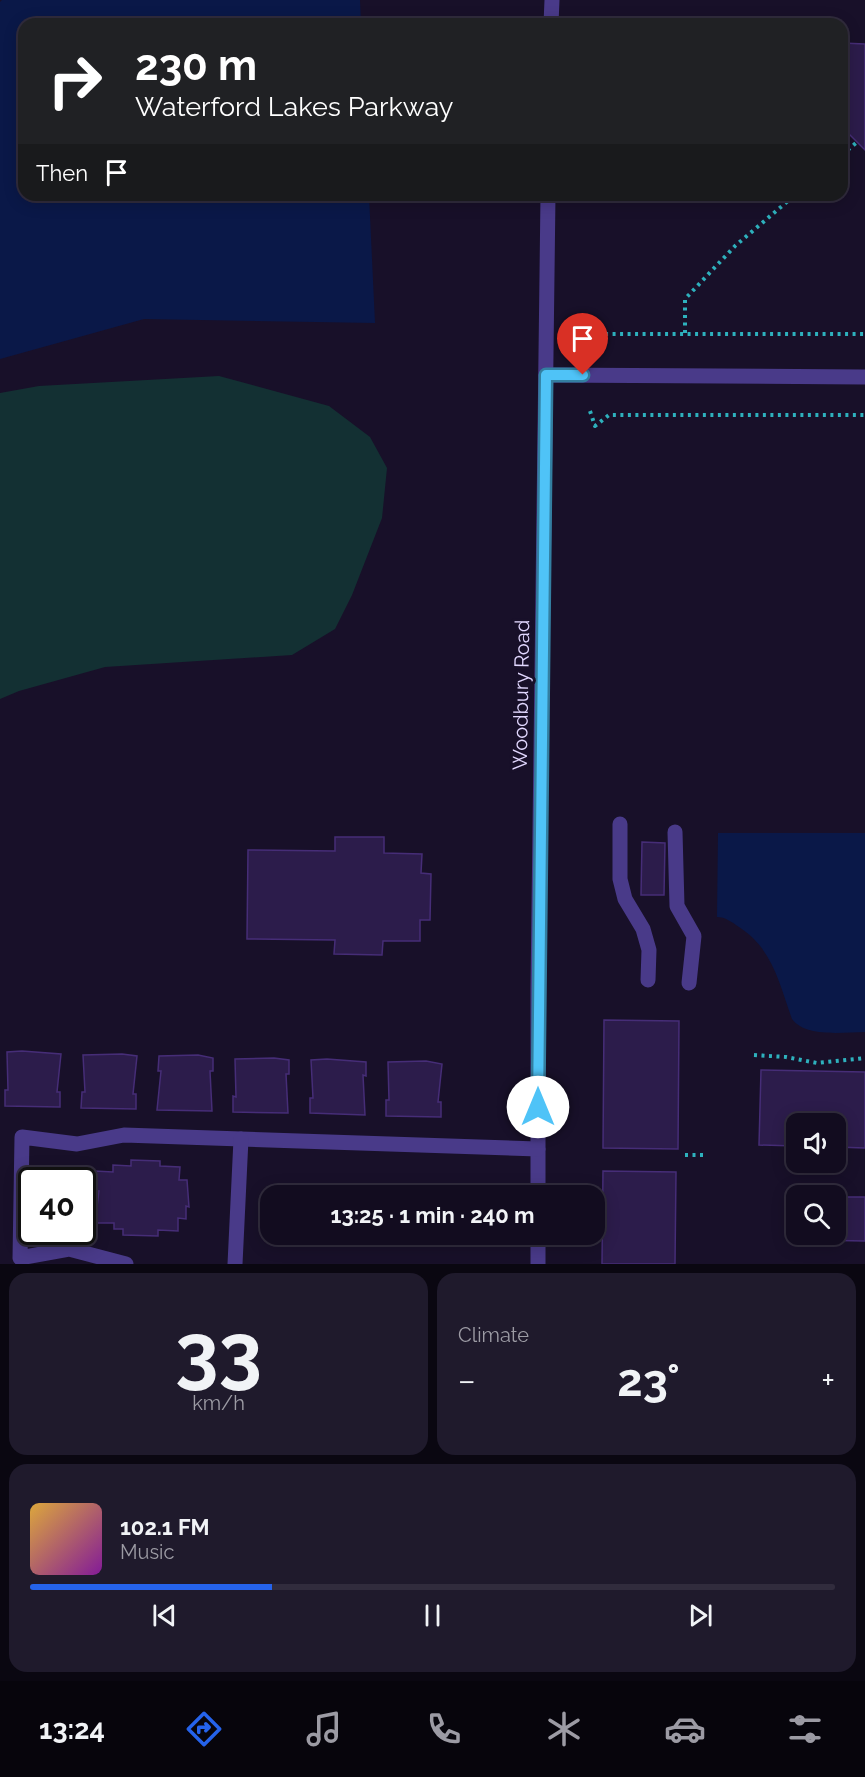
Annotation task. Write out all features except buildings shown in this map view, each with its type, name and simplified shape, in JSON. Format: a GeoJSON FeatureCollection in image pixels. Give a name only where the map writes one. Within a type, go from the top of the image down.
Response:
{"type":"FeatureCollection","features":[{"type":"Feature","properties":{"kind":"street"},"geometry":{"type":"LineString","coordinates":[[551,18],[552,0]]}},
{"type":"Feature","properties":{"kind":"street","name":"Woodbury Road"},"geometry":{"type":"LineString","coordinates":[[538,1185],[548,201]]}},
{"type":"Feature","properties":{"kind":"street"},"geometry":{"type":"LineString","coordinates":[[546,375],[865,377]]}},
{"type":"Feature","properties":{"kind":"street"},"geometry":{"type":"LineString","coordinates":[[620,824],[620,879],[625,898],[643,929],[649,950],[648,980]]}},
{"type":"Feature","properties":{"kind":"street"},"geometry":{"type":"LineString","coordinates":[[675,832],[677,906],[694,936],[689,983]]}},
{"type":"Feature","properties":{"kind":"street"},"geometry":{"type":"LineString","coordinates":[[126,1264],[69,1249],[20,1258],[22,1137],[77,1144],[124,1135],[538,1149]]}},
{"type":"Feature","properties":{"kind":"street"},"geometry":{"type":"LineString","coordinates":[[235,1264],[241,1139]]}},
{"type":"Feature","properties":{"kind":"street"},"geometry":{"type":"LineString","coordinates":[[538,1245],[538,1264]]}},
{"type":"Feature","properties":{"kind":"path"},"geometry":{"type":"LineString","coordinates":[[848,150],[857,142]]}},
{"type":"Feature","properties":{"kind":"path"},"geometry":{"type":"LineString","coordinates":[[685,333],[685,299],[735,246],[788,201]]}},
{"type":"Feature","properties":{"kind":"path"},"geometry":{"type":"LineString","coordinates":[[576,337],[575,330],[597,334],[865,334]]}},
{"type":"Feature","properties":{"kind":"path"},"geometry":{"type":"LineString","coordinates":[[590,411],[595,426],[609,415],[865,415]]}},
{"type":"Feature","properties":{"kind":"path"},"geometry":{"type":"LineString","coordinates":[[754,1055],[779,1056],[824,1063],[865,1058]]}},
{"type":"Feature","properties":{"kind":"path"},"geometry":{"type":"LineString","coordinates":[[686,1155],[705,1155]]}},
{"type":"Feature","properties":{"kind":"green space"},"geometry":{"type":"Polygon","coordinates":[[[219,376],[329,406],[370,437],[387,468],[382,518],[352,595],[335,629],[292,655],[105,667],[19,691],[0,699],[0,393],[39,386],[219,376]]]}},
{"type":"Feature","properties":{"kind":"water"},"geometry":{"type":"Polygon","coordinates":[[[2,0],[360,0],[361,18],[18,18],[18,201],[369,201],[375,323],[144,319],[0,359],[0,2],[2,0]]]}},
{"type":"Feature","properties":{"kind":"water"},"geometry":{"type":"Polygon","coordinates":[[[718,833],[865,833],[865,1032],[826,1033],[806,1029],[792,1019],[773,968],[760,946],[734,923],[717,917],[718,833]]]}},
{"type":"Feature","properties":{"kind":"route"},"geometry":{"type":"LineString","coordinates":[[538,1107],[546,375],[583,375]]}}]}
